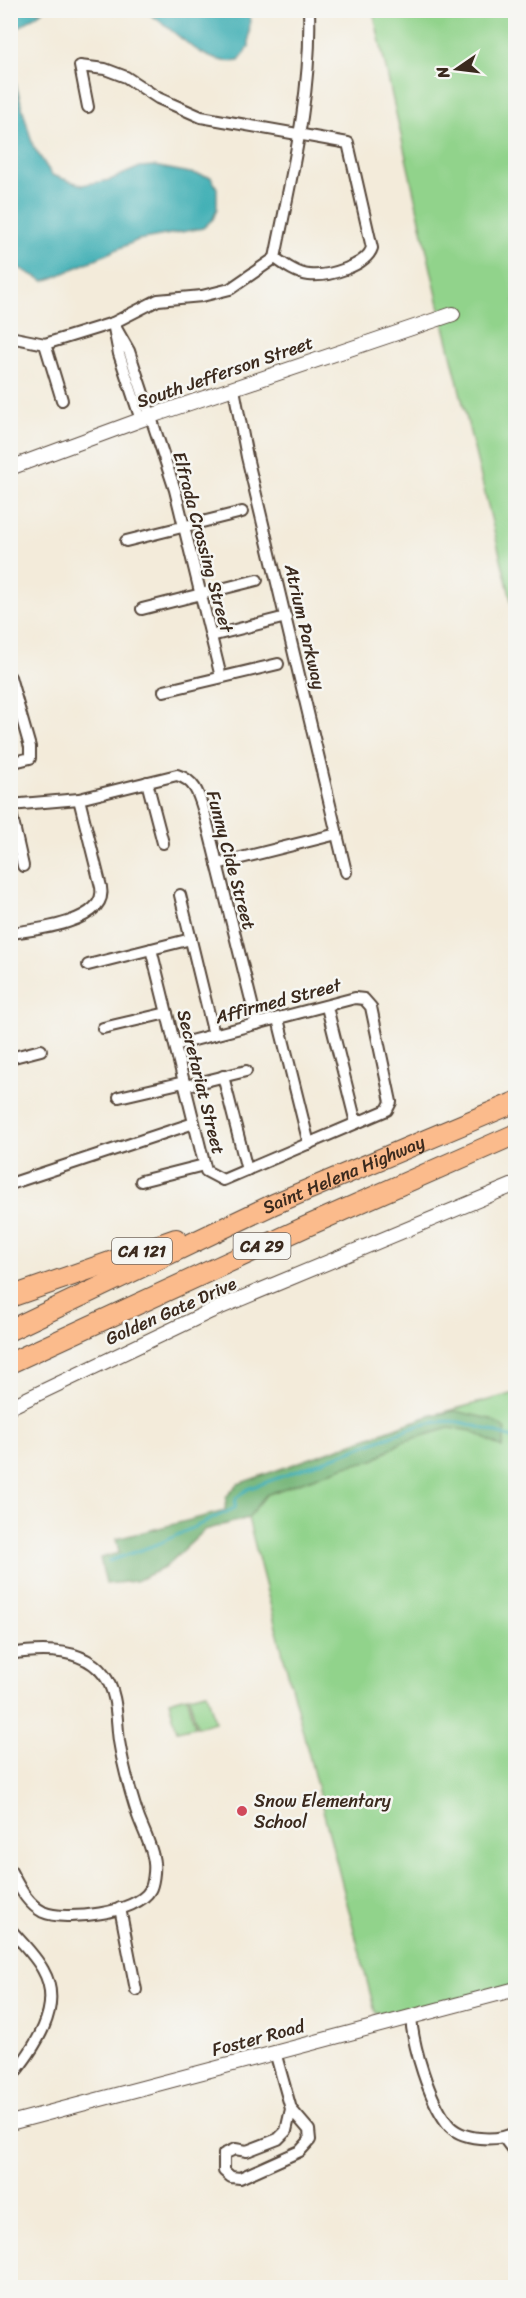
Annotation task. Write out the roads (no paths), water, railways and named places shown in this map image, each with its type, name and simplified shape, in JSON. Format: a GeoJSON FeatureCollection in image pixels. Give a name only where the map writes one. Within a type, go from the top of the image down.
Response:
{"type":"FeatureCollection","features":[{"type":"Feature","properties":{"kind":"highway","name":"Saint Helena Highway"},"geometry":{"type":"LineString","coordinates":[[10,1330],[274,1204],[516,1102]]}},
{"type":"Feature","properties":{"kind":"highway","name":"Saint Helena Highway"},"geometry":{"type":"LineString","coordinates":[[10,1363],[268,1244],[516,1134]]}},
{"type":"Feature","properties":{"kind":"highway","name":"CA 121"},"geometry":{"type":"LineString","coordinates":[[10,1297],[274,1204]]}},
{"type":"Feature","properties":{"kind":"highway"},"geometry":{"type":"LineString","coordinates":[[10,1374],[268,1244]]}},
{"type":"Feature","properties":{"kind":"street"},"geometry":{"type":"LineString","coordinates":[[10,337],[45,344],[113,323],[158,300],[202,296],[230,289],[275,258],[299,137],[309,43],[309,10]]}},
{"type":"Feature","properties":{"kind":"street"},"geometry":{"type":"LineString","coordinates":[[88,107],[80,66],[105,69],[126,77],[158,98],[201,117],[299,137],[348,143],[372,248],[369,256],[352,267],[309,275],[275,258]]}},
{"type":"Feature","properties":{"kind":"street","name":"South Jefferson Street"},"geometry":{"type":"LineString","coordinates":[[10,468],[146,418],[453,314]]}},
{"type":"Feature","properties":{"kind":"street","name":"Elfrada Crossing Street"},"geometry":{"type":"LineString","coordinates":[[113,323],[119,354],[146,418],[186,526],[221,677]]}},
{"type":"Feature","properties":{"kind":"street"},"geometry":{"type":"LineString","coordinates":[[45,344],[62,400]]}},
{"type":"Feature","properties":{"kind":"street","name":"Atrium Parkway"},"geometry":{"type":"LineString","coordinates":[[234,389],[346,872]]}},
{"type":"Feature","properties":{"kind":"street"},"geometry":{"type":"LineString","coordinates":[[126,541],[242,513]]}},
{"type":"Feature","properties":{"kind":"street"},"geometry":{"type":"LineString","coordinates":[[142,609],[257,580]]}},
{"type":"Feature","properties":{"kind":"street"},"geometry":{"type":"LineString","coordinates":[[211,636],[286,618]]}},
{"type":"Feature","properties":{"kind":"street"},"geometry":{"type":"LineString","coordinates":[[164,692],[278,664]]}},
{"type":"Feature","properties":{"kind":"street"},"geometry":{"type":"LineString","coordinates":[[10,677],[30,747],[30,758],[10,763]]}},
{"type":"Feature","properties":{"kind":"street","name":"Funny Cide Street"},"geometry":{"type":"LineString","coordinates":[[10,807],[79,799],[177,775],[188,778],[197,790],[257,1024]]}},
{"type":"Feature","properties":{"kind":"street"},"geometry":{"type":"LineString","coordinates":[[147,782],[163,843]]}},
{"type":"Feature","properties":{"kind":"street"},"geometry":{"type":"LineString","coordinates":[[10,933],[63,922],[92,913],[101,901],[102,892],[79,799]]}},
{"type":"Feature","properties":{"kind":"street"},"geometry":{"type":"LineString","coordinates":[[10,807],[13,835],[23,866]]}},
{"type":"Feature","properties":{"kind":"street"},"geometry":{"type":"LineString","coordinates":[[217,864],[338,834]]}},
{"type":"Feature","properties":{"kind":"street"},"geometry":{"type":"LineString","coordinates":[[180,895],[214,1035]]}},
{"type":"Feature","properties":{"kind":"street"},"geometry":{"type":"LineString","coordinates":[[88,965],[190,939]]}},
{"type":"Feature","properties":{"kind":"street","name":"Secretariat Street"},"geometry":{"type":"LineString","coordinates":[[151,949],[206,1171],[223,1180],[387,1110]]}},
{"type":"Feature","properties":{"kind":"street","name":"Affirmed Street"},"geometry":{"type":"LineString","coordinates":[[175,1045],[355,998],[364,999],[371,1007],[392,1094],[387,1110]]}},
{"type":"Feature","properties":{"kind":"street"},"geometry":{"type":"LineString","coordinates":[[327,1007],[356,1123]]}},
{"type":"Feature","properties":{"kind":"street"},"geometry":{"type":"LineString","coordinates":[[103,1028],[167,1012]]}},
{"type":"Feature","properties":{"kind":"street"},"geometry":{"type":"LineString","coordinates":[[278,1019],[309,1144]]}},
{"type":"Feature","properties":{"kind":"street"},"geometry":{"type":"LineString","coordinates":[[10,1058],[41,1050]]}},
{"type":"Feature","properties":{"kind":"street"},"geometry":{"type":"LineString","coordinates":[[119,1097],[246,1071]]}},
{"type":"Feature","properties":{"kind":"street"},"geometry":{"type":"LineString","coordinates":[[224,1076],[248,1170]]}},
{"type":"Feature","properties":{"kind":"street"},"geometry":{"type":"LineString","coordinates":[[10,1171],[13,1184],[194,1123]]}},
{"type":"Feature","properties":{"kind":"street"},"geometry":{"type":"LineString","coordinates":[[141,1181],[204,1165]]}},
{"type":"Feature","properties":{"kind":"street","name":"Golden Gate Drive"},"geometry":{"type":"LineString","coordinates":[[10,1407],[211,1311],[516,1184]]}},
{"type":"Feature","properties":{"kind":"street"},"geometry":{"type":"LineString","coordinates":[[10,1654],[63,1652],[90,1662],[106,1680],[115,1700],[119,1741],[129,1788],[154,1863],[150,1890],[139,1902],[70,1918],[52,1916],[41,1911],[22,1894],[10,1870]]}},
{"type":"Feature","properties":{"kind":"street"},"geometry":{"type":"LineString","coordinates":[[120,1908],[136,1989]]}},
{"type":"Feature","properties":{"kind":"street"},"geometry":{"type":"LineString","coordinates":[[10,1929],[43,1970],[50,1988],[51,2007],[40,2034],[10,2079]]}},
{"type":"Feature","properties":{"kind":"street","name":"Foster Road"},"geometry":{"type":"LineString","coordinates":[[10,2123],[516,1989]]}},
{"type":"Feature","properties":{"kind":"street"},"geometry":{"type":"LineString","coordinates":[[411,2017],[412,2030],[432,2095],[448,2125],[480,2139],[504,2138],[516,2132]]}},
{"type":"Feature","properties":{"kind":"street"},"geometry":{"type":"LineString","coordinates":[[275,2052],[291,2109],[309,2130],[310,2140],[306,2147],[240,2178],[231,2177],[224,2171],[224,2154],[235,2149],[247,2151],[278,2139],[286,2131],[291,2109]]}},
{"type":"Feature","properties":{"kind":"street"},"geometry":{"type":"LineString","coordinates":[[504,2138],[516,2154]]}},
{"type":"Feature","properties":{"kind":"water"},"geometry":{"type":"Polygon","coordinates":[[[11,10],[43,11],[17,29],[11,44],[11,10]]]}},
{"type":"Feature","properties":{"kind":"water"},"geometry":{"type":"Polygon","coordinates":[[[145,11],[250,11],[249,47],[239,61],[212,58],[189,45],[145,11]]]}},
{"type":"Feature","properties":{"kind":"water"},"geometry":{"type":"Polygon","coordinates":[[[11,67],[33,146],[52,175],[82,185],[110,180],[140,167],[154,166],[211,177],[217,188],[217,209],[213,219],[203,228],[138,240],[44,281],[19,268],[10,256],[11,67]]]}},
{"type":"Feature","properties":{"kind":"waterway"},"geometry":{"type":"LineString","coordinates":[[109,1561],[158,1544],[235,1508],[236,1498],[248,1489],[417,1426],[446,1421],[468,1423],[516,1439]]}},
{"type":"Feature","properties":{"kind":"place","name":"Snow Elementary School"},"geometry":{"type":"Point","coordinates":[242,1811]}}]}
